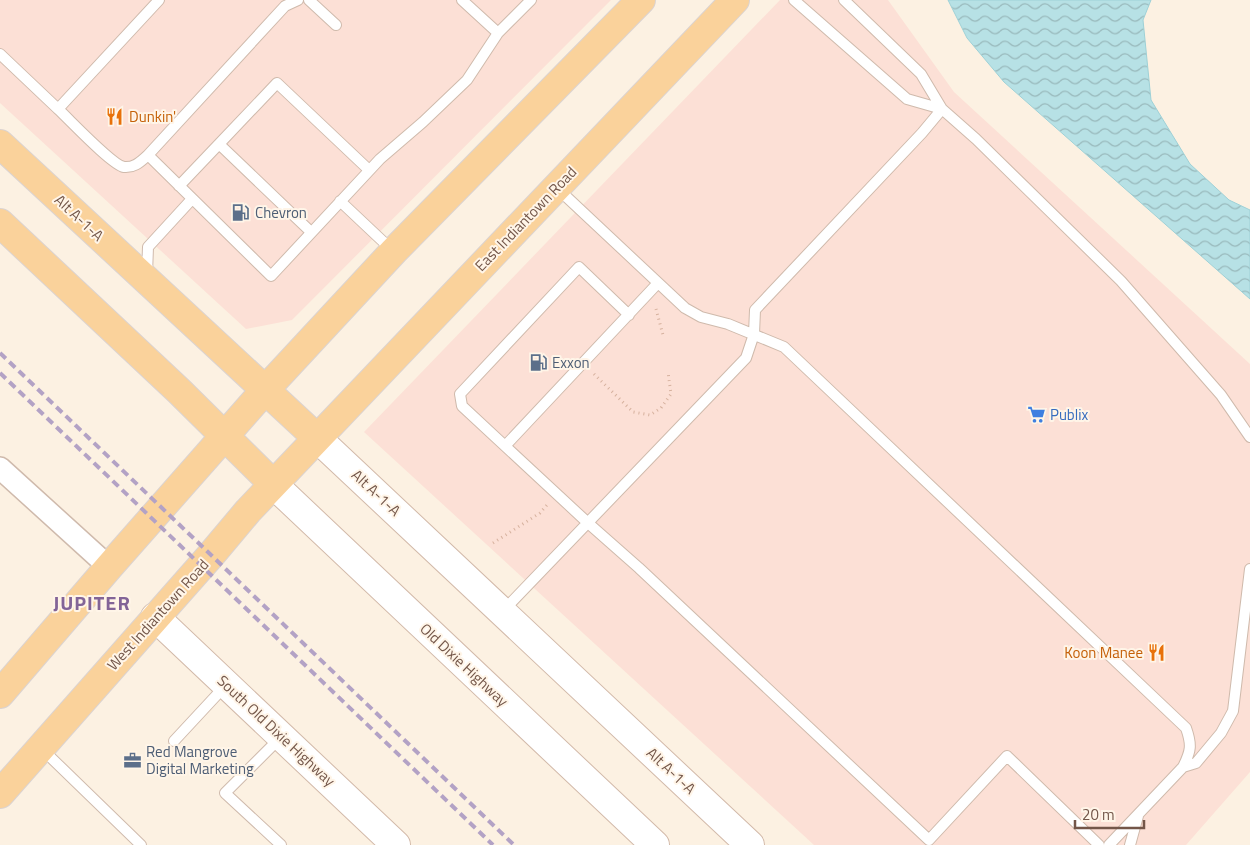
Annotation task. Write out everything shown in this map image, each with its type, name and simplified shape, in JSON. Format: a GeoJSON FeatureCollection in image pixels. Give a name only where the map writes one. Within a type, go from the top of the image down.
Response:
{"type":"FeatureCollection","features":[{"type":"Feature","properties":{"kind":"main road"},"geometry":{"type":"LineString","coordinates":[[0,694],[265,390],[394,252],[641,0]]}},
{"type":"Feature","properties":{"kind":"main road","name":"East Indiantown Road"},"geometry":{"type":"LineString","coordinates":[[317,438],[735,0]]}},
{"type":"Feature","properties":{"kind":"main road","name":"Alt A-1-A"},"geometry":{"type":"LineString","coordinates":[[0,144],[503,611],[750,845]]}},
{"type":"Feature","properties":{"kind":"main road"},"geometry":{"type":"LineString","coordinates":[[0,223],[179,391],[273,484]]}},
{"type":"Feature","properties":{"kind":"main road","name":"West Indiantown Road"},"geometry":{"type":"LineString","coordinates":[[0,794],[273,484],[317,438]]}},
{"type":"Feature","properties":{"kind":"main road","name":"Old Dixie Highway"},"geometry":{"type":"LineString","coordinates":[[273,484],[655,845]]}},
{"type":"Feature","properties":{"kind":"main road","name":"South Old Dixie Highway"},"geometry":{"type":"LineString","coordinates":[[155,617],[396,845]]}},
{"type":"Feature","properties":{"kind":"street"},"geometry":{"type":"LineString","coordinates":[[0,468],[109,567]]}},
{"type":"Feature","properties":{"kind":"lane"},"geometry":{"type":"LineString","coordinates":[[58,108],[159,0]]}},
{"type":"Feature","properties":{"kind":"lane"},"geometry":{"type":"LineString","coordinates":[[0,54],[111,159],[124,167],[137,165],[148,156],[282,3],[298,0]]}},
{"type":"Feature","properties":{"kind":"lane"},"geometry":{"type":"LineString","coordinates":[[309,0],[336,26]]}},
{"type":"Feature","properties":{"kind":"lane"},"geometry":{"type":"LineString","coordinates":[[462,0],[498,34]]}},
{"type":"Feature","properties":{"kind":"lane"},"geometry":{"type":"LineString","coordinates":[[148,156],[271,276],[369,170],[468,80],[498,34],[531,0]]}},
{"type":"Feature","properties":{"kind":"lane"},"geometry":{"type":"LineString","coordinates":[[794,0],[907,99],[942,108]]}},
{"type":"Feature","properties":{"kind":"lane"},"geometry":{"type":"LineString","coordinates":[[844,0],[921,74],[942,108],[1121,281],[1221,396],[1250,437]]}},
{"type":"Feature","properties":{"kind":"lane"},"geometry":{"type":"LineString","coordinates":[[178,186],[276,83],[369,170]]}},
{"type":"Feature","properties":{"kind":"lane"},"geometry":{"type":"LineString","coordinates":[[503,611],[746,358],[754,334],[756,310],[922,133],[942,108]]}},
{"type":"Feature","properties":{"kind":"lane"},"geometry":{"type":"LineString","coordinates":[[219,144],[311,232]]}},
{"type":"Feature","properties":{"kind":"lane"},"geometry":{"type":"LineString","coordinates":[[556,187],[685,308],[701,317],[728,324],[784,347],[1186,728],[1190,739],[1190,752],[1184,767],[1109,845]]}},
{"type":"Feature","properties":{"kind":"lane"},"geometry":{"type":"LineString","coordinates":[[146,280],[148,246],[192,199]]}},
{"type":"Feature","properties":{"kind":"lane"},"geometry":{"type":"LineString","coordinates":[[340,200],[394,252]]}},
{"type":"Feature","properties":{"kind":"lane"},"geometry":{"type":"LineString","coordinates":[[629,315],[579,267],[460,394],[462,406],[639,568],[930,842],[1008,756],[1099,845]]}},
{"type":"Feature","properties":{"kind":"lane"},"geometry":{"type":"LineString","coordinates":[[505,446],[658,283]]}},
{"type":"Feature","properties":{"kind":"lane"},"geometry":{"type":"LineString","coordinates":[[1184,767],[1196,763],[1221,733],[1233,711],[1250,569]]}},
{"type":"Feature","properties":{"kind":"lane"},"geometry":{"type":"LineString","coordinates":[[174,741],[227,685]]}},
{"type":"Feature","properties":{"kind":"lane"},"geometry":{"type":"LineString","coordinates":[[281,845],[226,793],[282,736]]}},
{"type":"Feature","properties":{"kind":"lane"},"geometry":{"type":"LineString","coordinates":[[41,748],[141,845]]}},
{"type":"Feature","properties":{"kind":"lane"},"geometry":{"type":"LineString","coordinates":[[1130,845],[1139,813]]}},
{"type":"Feature","properties":{"kind":"path"},"geometry":{"type":"LineString","coordinates":[[651,292],[663,335]]}},
{"type":"Feature","properties":{"kind":"path"},"geometry":{"type":"LineString","coordinates":[[583,363],[634,412],[650,415],[661,408],[671,394],[668,372]]}},
{"type":"Feature","properties":{"kind":"path"},"geometry":{"type":"LineString","coordinates":[[492,543],[540,513],[557,494]]}},
{"type":"Feature","properties":{"kind":"shaded area"},"geometry":{"type":"Polygon","coordinates":[[[0,0],[611,0],[292,320],[246,329],[0,103],[0,0]]]}},
{"type":"Feature","properties":{"kind":"shaded area"},"geometry":{"type":"Polygon","coordinates":[[[780,0],[888,0],[954,92],[1250,364],[1250,772],[1186,845],[814,845],[364,432],[780,0]]]}},
{"type":"Feature","properties":{"kind":"water"},"geometry":{"type":"Polygon","coordinates":[[[948,0],[1151,0],[1143,20],[1151,100],[1190,164],[1229,200],[1250,210],[1250,299],[1004,82],[967,38],[948,0]]]}},
{"type":"Feature","properties":{"kind":"railway"},"geometry":{"type":"LineString","coordinates":[[0,353],[514,845]]}},
{"type":"Feature","properties":{"kind":"railway"},"geometry":{"type":"LineString","coordinates":[[0,373],[493,845]]}},
{"type":"Feature","properties":{"kind":"place","name":"Dunkin'"},"geometry":{"type":"Point","coordinates":[115,117]}},
{"type":"Feature","properties":{"kind":"place","name":"Chevron"},"geometry":{"type":"Point","coordinates":[241,213]}},
{"type":"Feature","properties":{"kind":"place","name":"Exxon"},"geometry":{"type":"Point","coordinates":[538,363]}},
{"type":"Feature","properties":{"kind":"place","name":"Publix"},"geometry":{"type":"Point","coordinates":[1036,415]}},
{"type":"Feature","properties":{"kind":"place","name":"Koon Manee"},"geometry":{"type":"Point","coordinates":[1157,653]}},
{"type":"Feature","properties":{"kind":"place","name":"Red Mangrove Digital Marketing"},"geometry":{"type":"Point","coordinates":[132,761]}},
{"type":"Feature","properties":{"kind":"district","name":"JUPITER"},"geometry":{"type":"Point","coordinates":[92,603]}}]}
